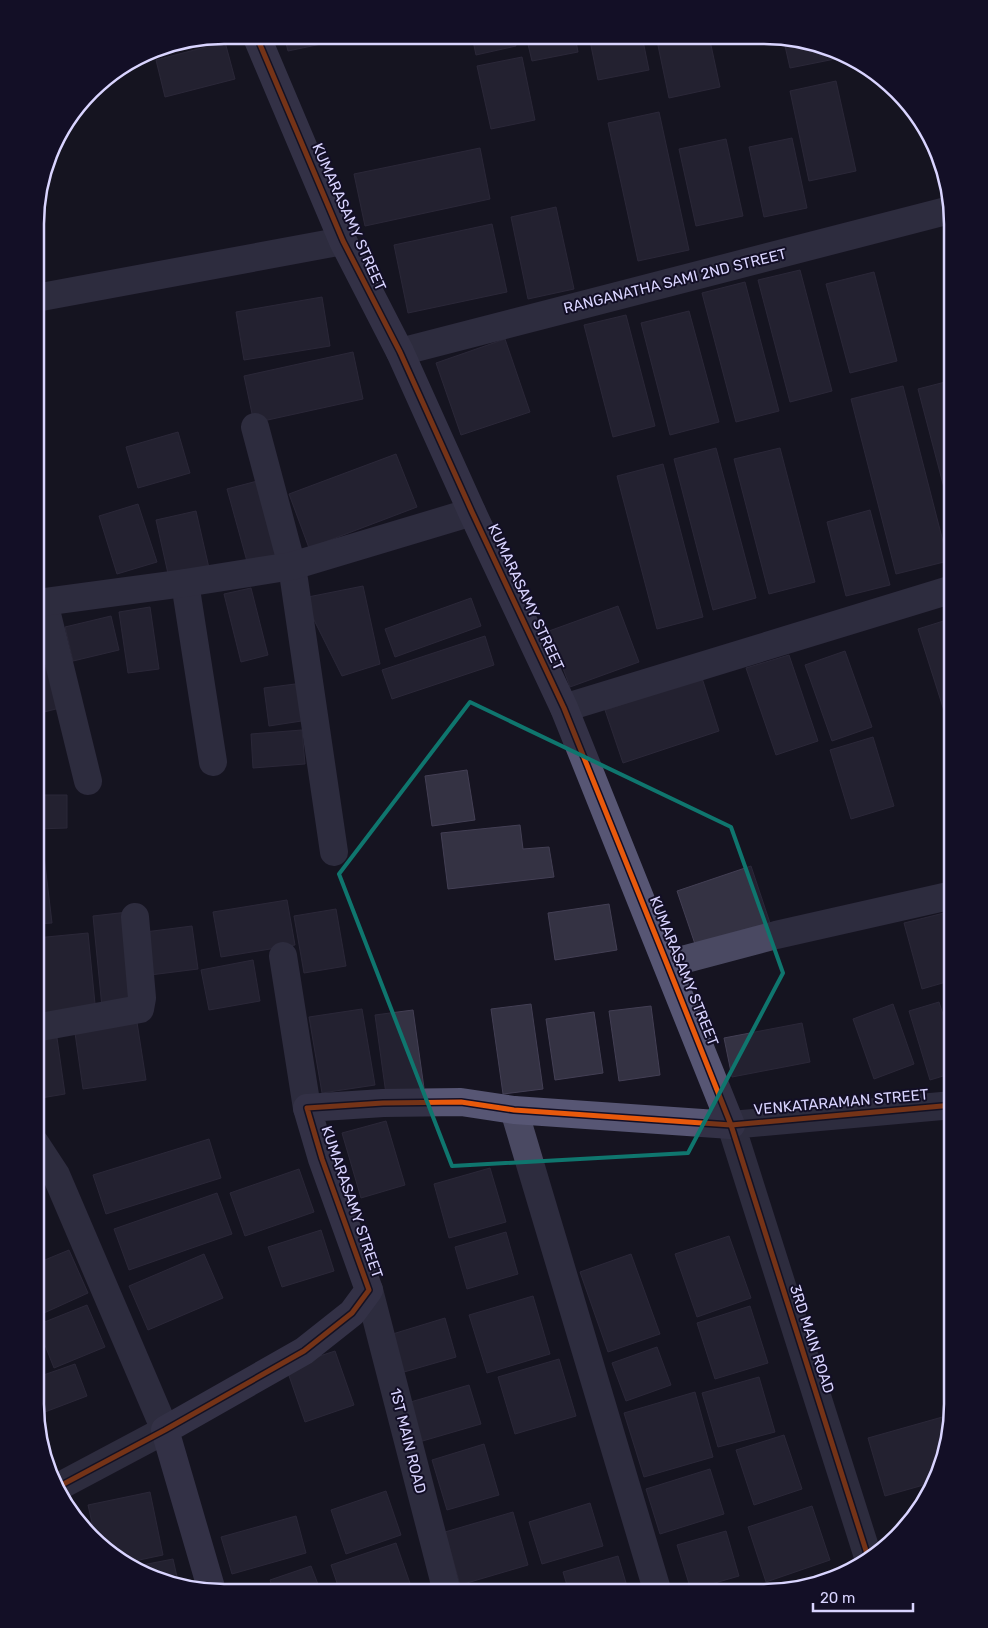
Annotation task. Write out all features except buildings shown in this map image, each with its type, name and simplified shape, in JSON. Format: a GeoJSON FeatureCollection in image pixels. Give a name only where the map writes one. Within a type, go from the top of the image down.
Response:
{"type":"FeatureCollection","features":[{"type":"Feature","properties":{"kind":"street","name":"KUMARASAMY STREET"},"geometry":{"type":"LineString","coordinates":[[165,1430],[304,1350],[352,1313],[369,1290],[322,1158],[307,1108],[383,1103],[461,1102],[514,1110],[732,1125],[564,708],[472,512],[400,352],[343,241],[260,44]]}},
{"type":"Feature","properties":{"kind":"street","name":"RANGANATHA SAMI 2ND STREET"},"geometry":{"type":"LineString","coordinates":[[400,352],[944,212]]}},
{"type":"Feature","properties":{"kind":"street"},"geometry":{"type":"LineString","coordinates":[[44,297],[343,241]]}},
{"type":"Feature","properties":{"kind":"street"},"geometry":{"type":"LineString","coordinates":[[255,427],[292,566],[334,852]]}},
{"type":"Feature","properties":{"kind":"street"},"geometry":{"type":"LineString","coordinates":[[44,603],[292,566],[472,512]]}},
{"type":"Feature","properties":{"kind":"street"},"geometry":{"type":"LineString","coordinates":[[185,583],[213,762]]}},
{"type":"Feature","properties":{"kind":"street"},"geometry":{"type":"LineString","coordinates":[[564,708],[944,591]]}},
{"type":"Feature","properties":{"kind":"street"},"geometry":{"type":"LineString","coordinates":[[44,619],[88,780]]}},
{"type":"Feature","properties":{"kind":"street"},"geometry":{"type":"LineString","coordinates":[[668,964],[776,935],[944,897]]}},
{"type":"Feature","properties":{"kind":"street"},"geometry":{"type":"LineString","coordinates":[[44,1027],[140,1009],[142,998],[135,917]]}},
{"type":"Feature","properties":{"kind":"street"},"geometry":{"type":"LineString","coordinates":[[284,956],[307,1108]]}},
{"type":"Feature","properties":{"kind":"street","name":"VENKATARAMAN STREET"},"geometry":{"type":"LineString","coordinates":[[732,1125],[944,1105]]}},
{"type":"Feature","properties":{"kind":"street"},"geometry":{"type":"LineString","coordinates":[[514,1110],[655,1584]]}},
{"type":"Feature","properties":{"kind":"street","name":"3RD MAIN ROAD"},"geometry":{"type":"LineString","coordinates":[[732,1125],[867,1552]]}},
{"type":"Feature","properties":{"kind":"street"},"geometry":{"type":"LineString","coordinates":[[44,1157],[56,1175],[165,1430],[210,1584]]}},
{"type":"Feature","properties":{"kind":"street","name":"1ST MAIN ROAD"},"geometry":{"type":"LineString","coordinates":[[369,1290],[445,1584]]}},
{"type":"Feature","properties":{"kind":"street"},"geometry":{"type":"LineString","coordinates":[[62,1485],[165,1430]]}},
{"type":"Feature","properties":{"kind":"highlighted area"},"geometry":{"type":"Polygon","coordinates":[[[470,702],[731,827],[783,973],[688,1153],[452,1166],[339,874],[470,702]]]}},
{"type":"Feature","properties":{"kind":"cycle path"},"geometry":{"type":"LineString","coordinates":[[260,44],[343,241],[400,352],[472,512],[564,708],[667,964],[731,1125],[867,1552]]}},
{"type":"Feature","properties":{"kind":"cycle path"},"geometry":{"type":"LineString","coordinates":[[62,1485],[165,1430],[304,1351],[352,1313],[369,1290],[322,1159],[307,1108],[383,1103],[461,1102],[514,1110],[731,1125],[944,1106]]}}]}
